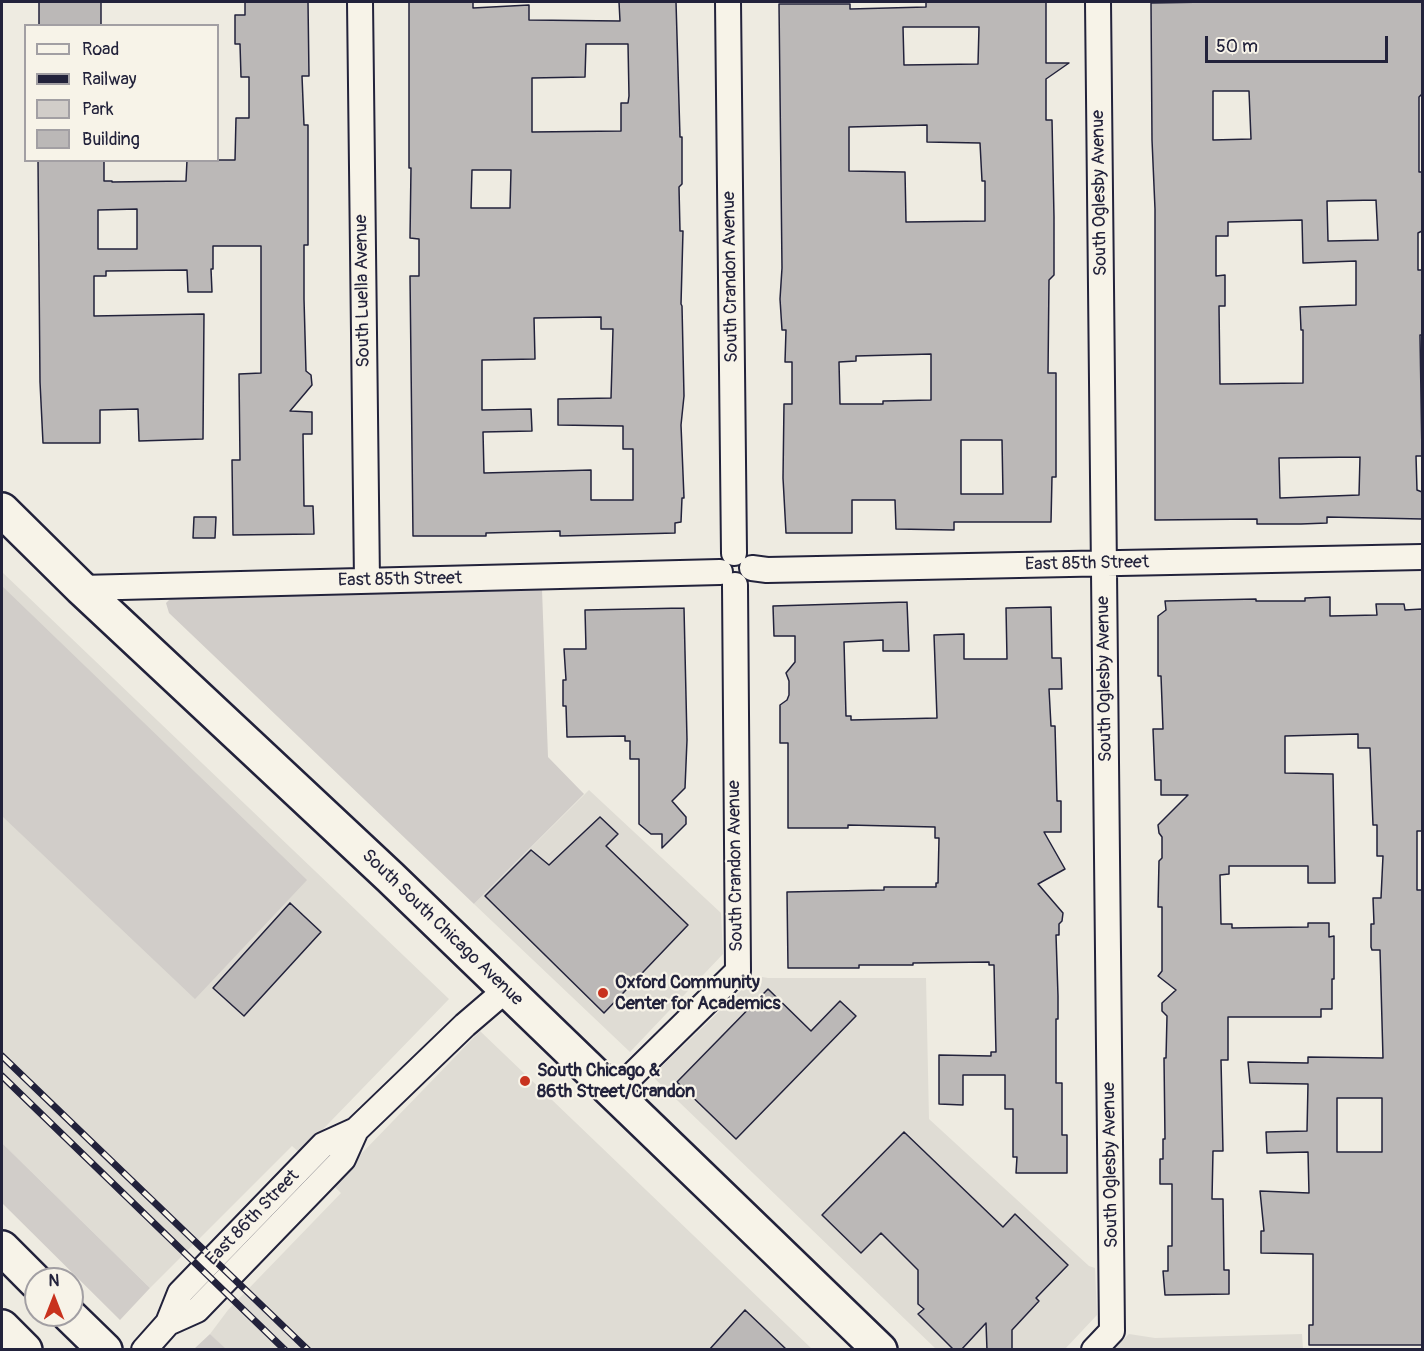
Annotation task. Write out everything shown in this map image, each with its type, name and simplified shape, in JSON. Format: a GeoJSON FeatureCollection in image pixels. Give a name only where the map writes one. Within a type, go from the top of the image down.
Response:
{"type":"FeatureCollection","features":[{"type":"Feature","properties":{"kind":"main road","name":"South South Chicago Avenue"},"geometry":{"type":"LineString","coordinates":[[2,510],[81,588],[507,989],[880,1350]]}},
{"type":"Feature","properties":{"kind":"main road"},"geometry":{"type":"LineString","coordinates":[[2,1248],[24,1270]]}},
{"type":"Feature","properties":{"kind":"main road"},"geometry":{"type":"LineString","coordinates":[[2,1327],[25,1350]]}},
{"type":"Feature","properties":{"kind":"main road"},"geometry":{"type":"LineString","coordinates":[[81,1327],[100,1345]]}},
{"type":"Feature","properties":{"kind":"street","name":"South Luella Avenue"},"geometry":{"type":"LineString","coordinates":[[360,2],[367,581]]}},
{"type":"Feature","properties":{"kind":"street","name":"South Crandon Avenue"},"geometry":{"type":"LineString","coordinates":[[613,1094],[738,971],[728,2]]}},
{"type":"Feature","properties":{"kind":"street","name":"South Oglesby Avenue"},"geometry":{"type":"LineString","coordinates":[[1094,1350],[1112,1331],[1098,2]]}},
{"type":"Feature","properties":{"kind":"street","name":"East 85th Street"},"geometry":{"type":"LineString","coordinates":[[81,588],[735,570],[1422,557]]}},
{"type":"Feature","properties":{"kind":"street","name":"East 86th Street"},"geometry":{"type":"LineString","coordinates":[[144,1350],[168,1323],[197,1310],[343,1160],[356,1130],[465,1025],[507,989]]}},
{"type":"Feature","properties":{"kind":"shaded area"},"geometry":{"type":"Polygon","coordinates":[[[2,572],[449,999],[300,1153],[292,1146],[150,1288],[2,1143],[2,572]]]}},
{"type":"Feature","properties":{"kind":"shaded area"},"geometry":{"type":"Polygon","coordinates":[[[589,790],[721,913],[723,954],[630,1052],[474,904],[589,790]]]}},
{"type":"Feature","properties":{"kind":"shaded area"},"geometry":{"type":"Polygon","coordinates":[[[756,976],[768,978],[926,978],[929,1119],[1089,1266],[1095,1268],[1097,1315],[1065,1349],[936,1349],[652,1076],[756,976]]]}},
{"type":"Feature","properties":{"kind":"shaded area"},"geometry":{"type":"Polygon","coordinates":[[[480,1031],[812,1349],[226,1350],[210,1334],[228,1310],[341,1193],[332,1184],[480,1031]]]}},
{"type":"Feature","properties":{"kind":"shaded area"},"geometry":{"type":"Polygon","coordinates":[[[1129,1334],[1155,1338],[1302,1334],[1303,1349],[1113,1349],[1129,1334]]]}},
{"type":"Feature","properties":{"kind":"green space"},"geometry":{"type":"Polygon","coordinates":[[[2,586],[307,880],[195,999],[2,816],[2,586]]]}},
{"type":"Feature","properties":{"kind":"green space"},"geometry":{"type":"Polygon","coordinates":[[[542,589],[548,757],[584,794],[474,904],[169,613],[166,603],[174,595],[542,589]]]}},
{"type":"Feature","properties":{"kind":"green space"},"geometry":{"type":"Polygon","coordinates":[[[2,1143],[150,1288],[120,1320],[84,1284],[84,1267],[67,1267],[2,1203],[2,1143]]]}},
{"type":"Feature","properties":{"kind":"green space"},"geometry":{"type":"Polygon","coordinates":[[[210,1334],[226,1349],[194,1349],[210,1334]]]}},
{"type":"Feature","properties":{"kind":"building"},"geometry":{"type":"Polygon","coordinates":[[[39,2],[101,2],[101,24],[39,24],[39,2]]]}},
{"type":"Feature","properties":{"kind":"building"},"geometry":{"type":"Polygon","coordinates":[[[245,2],[308,2],[309,76],[302,76],[304,125],[308,125],[308,245],[304,245],[304,299],[306,371],[311,375],[312,385],[290,411],[312,412],[312,434],[303,434],[304,506],[313,506],[314,534],[233,535],[232,460],[240,460],[239,374],[261,373],[261,246],[213,246],[212,292],[188,292],[187,270],[106,271],[106,276],[94,276],[94,316],[204,314],[203,439],[139,441],[138,409],[100,410],[100,443],[43,443],[40,382],[38,162],[104,162],[104,181],[112,182],[186,181],[187,162],[235,160],[236,118],[249,118],[249,77],[241,77],[240,44],[235,44],[235,15],[245,15],[245,2]],[[137,209],[98,210],[98,249],[137,249],[137,209]]]}},
{"type":"Feature","properties":{"kind":"building"},"geometry":{"type":"Polygon","coordinates":[[[409,2],[473,2],[473,8],[529,5],[529,20],[620,21],[619,2],[676,2],[680,137],[682,137],[682,184],[679,187],[680,231],[683,231],[681,304],[684,396],[681,425],[684,498],[682,498],[681,522],[675,523],[675,533],[560,536],[560,531],[486,533],[486,536],[413,536],[410,276],[419,276],[419,239],[410,238],[411,168],[409,168],[409,2]],[[586,44],[585,77],[532,78],[532,132],[621,131],[621,103],[628,103],[629,96],[628,44],[586,44]],[[472,170],[471,208],[510,208],[511,170],[472,170]],[[601,317],[534,318],[535,359],[482,360],[482,410],[531,409],[532,431],[483,432],[484,473],[591,470],[591,500],[633,500],[633,449],[623,449],[623,426],[558,425],[558,399],[611,398],[613,329],[601,329],[601,317]]]}},
{"type":"Feature","properties":{"kind":"building"},"geometry":{"type":"Polygon","coordinates":[[[926,2],[1046,2],[1046,63],[1069,63],[1046,79],[1046,120],[1052,120],[1054,217],[1054,275],[1049,280],[1048,373],[1056,373],[1056,477],[1052,477],[1051,522],[954,522],[954,530],[896,529],[895,500],[852,500],[852,533],[786,533],[783,478],[784,404],[792,404],[792,362],[785,362],[786,330],[782,330],[780,299],[782,268],[779,4],[850,4],[850,9],[926,7],[926,2]],[[903,27],[904,65],[978,64],[979,27],[903,27]],[[927,125],[849,127],[849,171],[905,172],[906,222],[985,221],[985,181],[982,181],[980,143],[927,142],[927,125]],[[931,354],[856,356],[856,361],[839,362],[840,404],[883,404],[883,401],[931,400],[931,354]],[[961,440],[961,494],[1003,494],[1002,440],[961,440]]]}},
{"type":"Feature","properties":{"kind":"building"},"geometry":{"type":"Polygon","coordinates":[[[1422,2],[1419,172],[1422,172],[1422,231],[1418,233],[1418,270],[1422,270],[1422,335],[1420,335],[1422,456],[1416,456],[1417,490],[1422,492],[1422,519],[1327,517],[1327,523],[1301,524],[1257,524],[1257,519],[1155,520],[1155,209],[1151,3],[1422,2]],[[1213,91],[1213,140],[1251,139],[1249,91],[1213,91]],[[1376,200],[1327,201],[1328,241],[1378,240],[1376,200]],[[1302,220],[1228,222],[1228,236],[1216,236],[1216,276],[1225,275],[1225,306],[1219,306],[1220,384],[1303,383],[1303,330],[1301,330],[1300,307],[1356,305],[1356,261],[1303,263],[1302,220]],[[1360,457],[1279,458],[1280,498],[1359,495],[1360,457]]]}},
{"type":"Feature","properties":{"kind":"building"},"geometry":{"type":"Polygon","coordinates":[[[194,517],[216,517],[215,538],[193,538],[194,517]]]}},
{"type":"Feature","properties":{"kind":"building"},"geometry":{"type":"Polygon","coordinates":[[[1330,597],[1330,616],[1377,615],[1376,604],[1404,604],[1405,610],[1422,609],[1422,831],[1417,831],[1417,890],[1422,890],[1422,1345],[1309,1345],[1309,1325],[1313,1325],[1313,1254],[1261,1253],[1261,1231],[1264,1231],[1260,1191],[1309,1193],[1308,1152],[1267,1153],[1266,1132],[1307,1131],[1308,1084],[1250,1083],[1248,1062],[1308,1063],[1308,1057],[1383,1058],[1380,950],[1372,950],[1371,924],[1374,924],[1373,898],[1381,898],[1383,856],[1377,856],[1377,825],[1373,825],[1370,748],[1358,748],[1358,734],[1285,736],[1285,773],[1333,774],[1335,883],[1308,883],[1308,866],[1229,866],[1229,874],[1220,875],[1221,924],[1232,924],[1232,928],[1308,927],[1308,923],[1329,923],[1329,937],[1334,936],[1332,1009],[1321,1009],[1321,1017],[1228,1017],[1228,1060],[1221,1060],[1223,1151],[1213,1151],[1212,1199],[1223,1199],[1224,1270],[1229,1270],[1229,1294],[1165,1295],[1163,1271],[1168,1271],[1168,1246],[1172,1246],[1172,1184],[1160,1184],[1160,1159],[1163,1159],[1163,1139],[1165,1139],[1164,1058],[1166,1058],[1167,1016],[1162,1011],[1162,1003],[1176,990],[1158,976],[1162,971],[1162,907],[1158,907],[1162,837],[1158,825],[1188,795],[1161,795],[1161,780],[1155,780],[1153,729],[1163,729],[1161,676],[1158,676],[1158,616],[1166,610],[1165,601],[1256,599],[1256,601],[1305,601],[1305,598],[1330,597]],[[1337,1098],[1337,1152],[1382,1152],[1382,1098],[1337,1098]]]}},
{"type":"Feature","properties":{"kind":"building"},"geometry":{"type":"Polygon","coordinates":[[[907,602],[909,651],[883,651],[883,640],[844,642],[846,716],[851,716],[851,720],[937,718],[934,635],[964,634],[964,659],[1007,659],[1006,608],[1051,607],[1052,658],[1061,658],[1062,689],[1049,689],[1051,726],[1055,726],[1057,801],[1061,801],[1061,832],[1044,832],[1065,869],[1038,884],[1063,913],[1059,924],[1059,935],[1056,935],[1058,1019],[1056,1019],[1056,1083],[1062,1083],[1062,1135],[1067,1135],[1067,1173],[1016,1173],[1017,1157],[1013,1157],[1013,1109],[1005,1109],[1005,1075],[963,1075],[963,1105],[939,1104],[939,1055],[991,1056],[991,1052],[996,1052],[994,965],[989,965],[989,962],[913,963],[913,965],[859,965],[859,968],[788,968],[787,892],[936,887],[939,838],[935,838],[935,827],[848,825],[848,828],[788,828],[788,743],[780,743],[780,705],[787,700],[789,695],[789,681],[786,673],[795,662],[795,636],[774,636],[773,606],[907,602]]]}},
{"type":"Feature","properties":{"kind":"building"},"geometry":{"type":"Polygon","coordinates":[[[684,608],[687,740],[685,788],[672,801],[686,817],[686,824],[662,848],[662,834],[651,834],[639,824],[639,759],[630,759],[630,741],[625,741],[625,736],[567,737],[566,706],[563,706],[563,680],[566,680],[564,649],[586,649],[585,610],[684,608]]]}},
{"type":"Feature","properties":{"kind":"building"},"geometry":{"type":"Polygon","coordinates":[[[600,817],[618,834],[606,846],[688,925],[604,1013],[485,896],[531,850],[549,865],[600,817]]]}},
{"type":"Feature","properties":{"kind":"building"},"geometry":{"type":"Polygon","coordinates":[[[290,903],[321,932],[244,1016],[213,988],[290,903]]]}},
{"type":"Feature","properties":{"kind":"building"},"geometry":{"type":"Polygon","coordinates":[[[768,989],[811,1031],[840,1001],[856,1016],[736,1139],[677,1082],[768,989]]]}},
{"type":"Feature","properties":{"kind":"building"},"geometry":{"type":"Polygon","coordinates":[[[904,1132],[1003,1227],[1015,1214],[1068,1265],[1036,1298],[1039,1301],[1012,1330],[1012,1350],[987,1350],[986,1323],[961,1350],[954,1350],[918,1314],[924,1309],[918,1304],[918,1270],[881,1233],[861,1253],[822,1215],[904,1132]]]}},
{"type":"Feature","properties":{"kind":"building"},"geometry":{"type":"Polygon","coordinates":[[[745,1310],[787,1350],[709,1350],[745,1310]]]}},
{"type":"Feature","properties":{"kind":"railway"},"geometry":{"type":"LineString","coordinates":[[2,1056],[308,1350]]}},
{"type":"Feature","properties":{"kind":"railway"},"geometry":{"type":"LineString","coordinates":[[2,1076],[285,1350]]}},
{"type":"Feature","properties":{"kind":"place","name":"Oxford Community Center for Academics"},"geometry":{"type":"Point","coordinates":[603,993]}},
{"type":"Feature","properties":{"kind":"place","name":"South Chicago & 86th Street/Crandon"},"geometry":{"type":"Point","coordinates":[525,1081]}}]}
